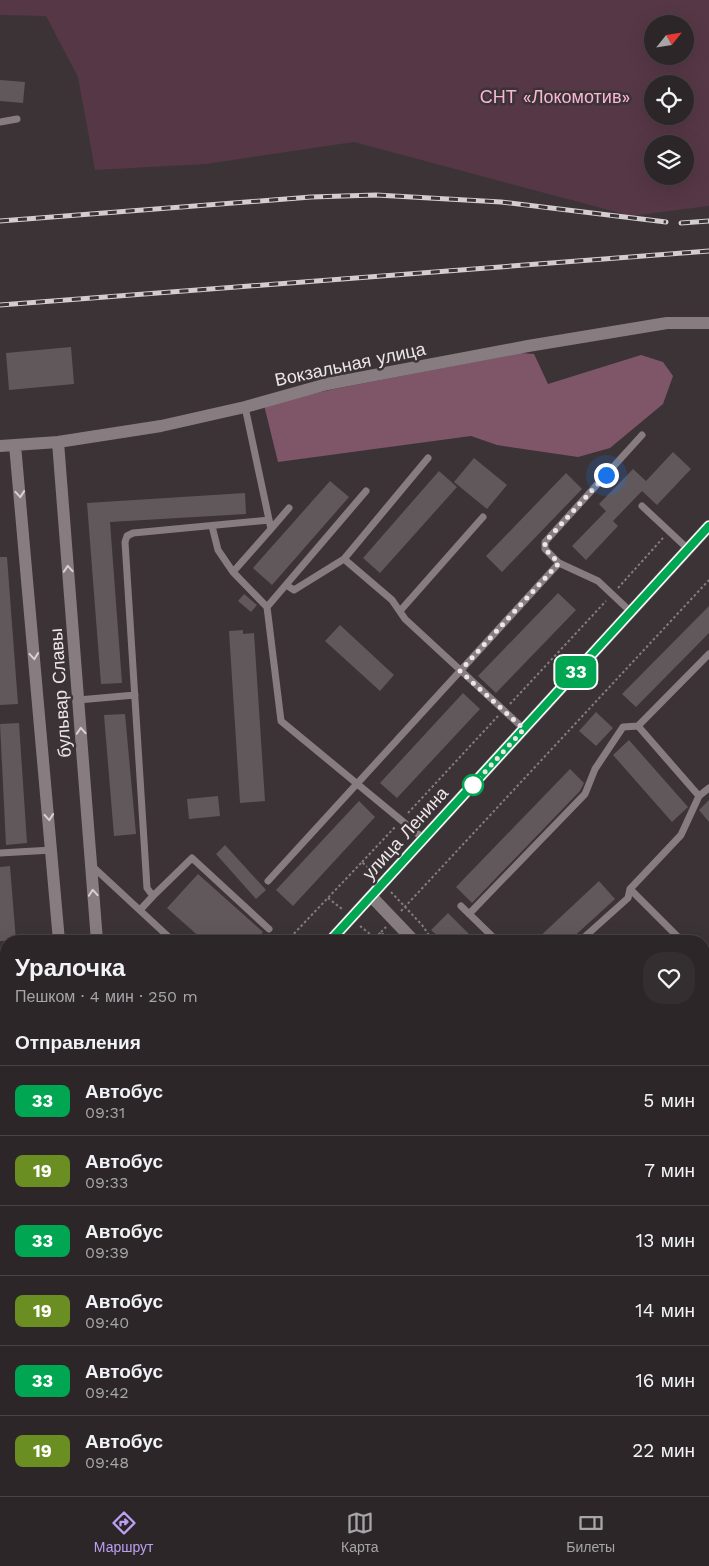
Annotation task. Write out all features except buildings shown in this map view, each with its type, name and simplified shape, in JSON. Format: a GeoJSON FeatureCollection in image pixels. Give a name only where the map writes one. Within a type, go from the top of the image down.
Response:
{"type":"FeatureCollection","features":[{"type":"Feature","properties":{"kind":"street","name":"Вокзальная улица"},"geometry":{"type":"LineString","coordinates":[[0,446],[58,442],[161,426],[245,407],[326,384],[528,346],[667,323],[709,323]]}},
{"type":"Feature","properties":{"kind":"street","name":"бульвар Славы"},"geometry":{"type":"LineString","coordinates":[[58,442],[97,935]]}},
{"type":"Feature","properties":{"kind":"street","name":"бульвар Славы"},"geometry":{"type":"LineString","coordinates":[[15,445],[59,935]]}},
{"type":"Feature","properties":{"kind":"street","name":"улица Ленина"},"geometry":{"type":"LineString","coordinates":[[336,935],[709,526]]}},
{"type":"Feature","properties":{"kind":"street"},"geometry":{"type":"LineString","coordinates":[[372,896],[408,935]]}},
{"type":"Feature","properties":{"kind":"lane"},"geometry":{"type":"LineString","coordinates":[[0,122],[17,119]]}},
{"type":"Feature","properties":{"kind":"lane"},"geometry":{"type":"LineString","coordinates":[[245,407],[271,529]]}},
{"type":"Feature","properties":{"kind":"lane"},"geometry":{"type":"LineString","coordinates":[[631,612],[588,574],[559,563],[545,549],[545,542],[642,435]]}},
{"type":"Feature","properties":{"kind":"lane"},"geometry":{"type":"LineString","coordinates":[[286,585],[294,590],[344,559],[428,458]]}},
{"type":"Feature","properties":{"kind":"lane"},"geometry":{"type":"LineString","coordinates":[[267,607],[366,492]]}},
{"type":"Feature","properties":{"kind":"lane"},"geometry":{"type":"LineString","coordinates":[[642,506],[688,549]]}},
{"type":"Feature","properties":{"kind":"lane"},"geometry":{"type":"LineString","coordinates":[[233,572],[289,508]]}},
{"type":"Feature","properties":{"kind":"lane"},"geometry":{"type":"LineString","coordinates":[[400,611],[484,517]]}},
{"type":"Feature","properties":{"kind":"lane"},"geometry":{"type":"LineString","coordinates":[[153,896],[147,888],[125,542],[127,536],[133,533],[269,520]]}},
{"type":"Feature","properties":{"kind":"lane"},"geometry":{"type":"LineString","coordinates":[[212,526],[218,550],[233,572],[267,607],[281,721],[424,839]]}},
{"type":"Feature","properties":{"kind":"lane"},"geometry":{"type":"LineString","coordinates":[[344,559],[392,600],[404,619],[524,729]]}},
{"type":"Feature","properties":{"kind":"lane"},"geometry":{"type":"LineString","coordinates":[[268,881],[559,563]]}},
{"type":"Feature","properties":{"kind":"lane"},"geometry":{"type":"LineString","coordinates":[[469,914],[585,794],[595,769],[623,727],[638,726],[709,654]]}},
{"type":"Feature","properties":{"kind":"lane"},"geometry":{"type":"LineString","coordinates":[[78,700],[135,695]]}},
{"type":"Feature","properties":{"kind":"lane"},"geometry":{"type":"LineString","coordinates":[[638,726],[699,796]]}},
{"type":"Feature","properties":{"kind":"lane"},"geometry":{"type":"LineString","coordinates":[[587,935],[628,898],[630,889],[681,835],[699,796],[709,788]]}},
{"type":"Feature","properties":{"kind":"lane"},"geometry":{"type":"LineString","coordinates":[[0,853],[52,850]]}},
{"type":"Feature","properties":{"kind":"lane"},"geometry":{"type":"LineString","coordinates":[[140,910],[192,858],[269,929]]}},
{"type":"Feature","properties":{"kind":"lane"},"geometry":{"type":"LineString","coordinates":[[91,864],[167,935]]}},
{"type":"Feature","properties":{"kind":"lane"},"geometry":{"type":"LineString","coordinates":[[630,889],[676,935]]}},
{"type":"Feature","properties":{"kind":"lane"},"geometry":{"type":"LineString","coordinates":[[461,906],[492,935]]}},
{"type":"Feature","properties":{"kind":"path"},"geometry":{"type":"LineString","coordinates":[[293,935],[504,711],[670,531]]}},
{"type":"Feature","properties":{"kind":"path"},"geometry":{"type":"LineString","coordinates":[[405,907],[709,580]]}},
{"type":"Feature","properties":{"kind":"path"},"geometry":{"type":"LineString","coordinates":[[362,862],[422,925],[429,935]]}},
{"type":"Feature","properties":{"kind":"path"},"geometry":{"type":"LineString","coordinates":[[328,898],[344,912]]}},
{"type":"Feature","properties":{"kind":"path"},"geometry":{"type":"LineString","coordinates":[[358,925],[371,935]]}},
{"type":"Feature","properties":{"kind":"green space","name":"СНТ «Локомотив»"},"geometry":{"type":"Polygon","coordinates":[[[0,0],[709,0],[709,206],[631,216],[354,142],[206,164],[95,170],[78,77],[46,16],[0,15],[0,0]]]}},
{"type":"Feature","properties":{"kind":"shaded area"},"geometry":{"type":"Polygon","coordinates":[[[520,353],[534,354],[548,384],[641,355],[663,362],[673,376],[663,404],[610,448],[578,457],[497,445],[471,436],[278,462],[264,405],[334,389],[520,353]]]}},
{"type":"Feature","properties":{"kind":"railway"},"geometry":{"type":"LineString","coordinates":[[0,221],[311,197],[376,195],[501,202],[666,222]]}},
{"type":"Feature","properties":{"kind":"railway"},"geometry":{"type":"LineString","coordinates":[[681,223],[709,221]]}},
{"type":"Feature","properties":{"kind":"railway"},"geometry":{"type":"LineString","coordinates":[[0,305],[709,251]]}},
{"type":"Feature","properties":{"kind":"bus line","name":"33"},"geometry":{"type":"LineString","coordinates":[[336,935],[709,526]]}},
{"type":"Feature","properties":{"kind":"route"},"geometry":{"type":"LineString","coordinates":[[473,785],[524,729],[460,671],[559,563],[545,549],[545,542],[606,475]]}}]}
